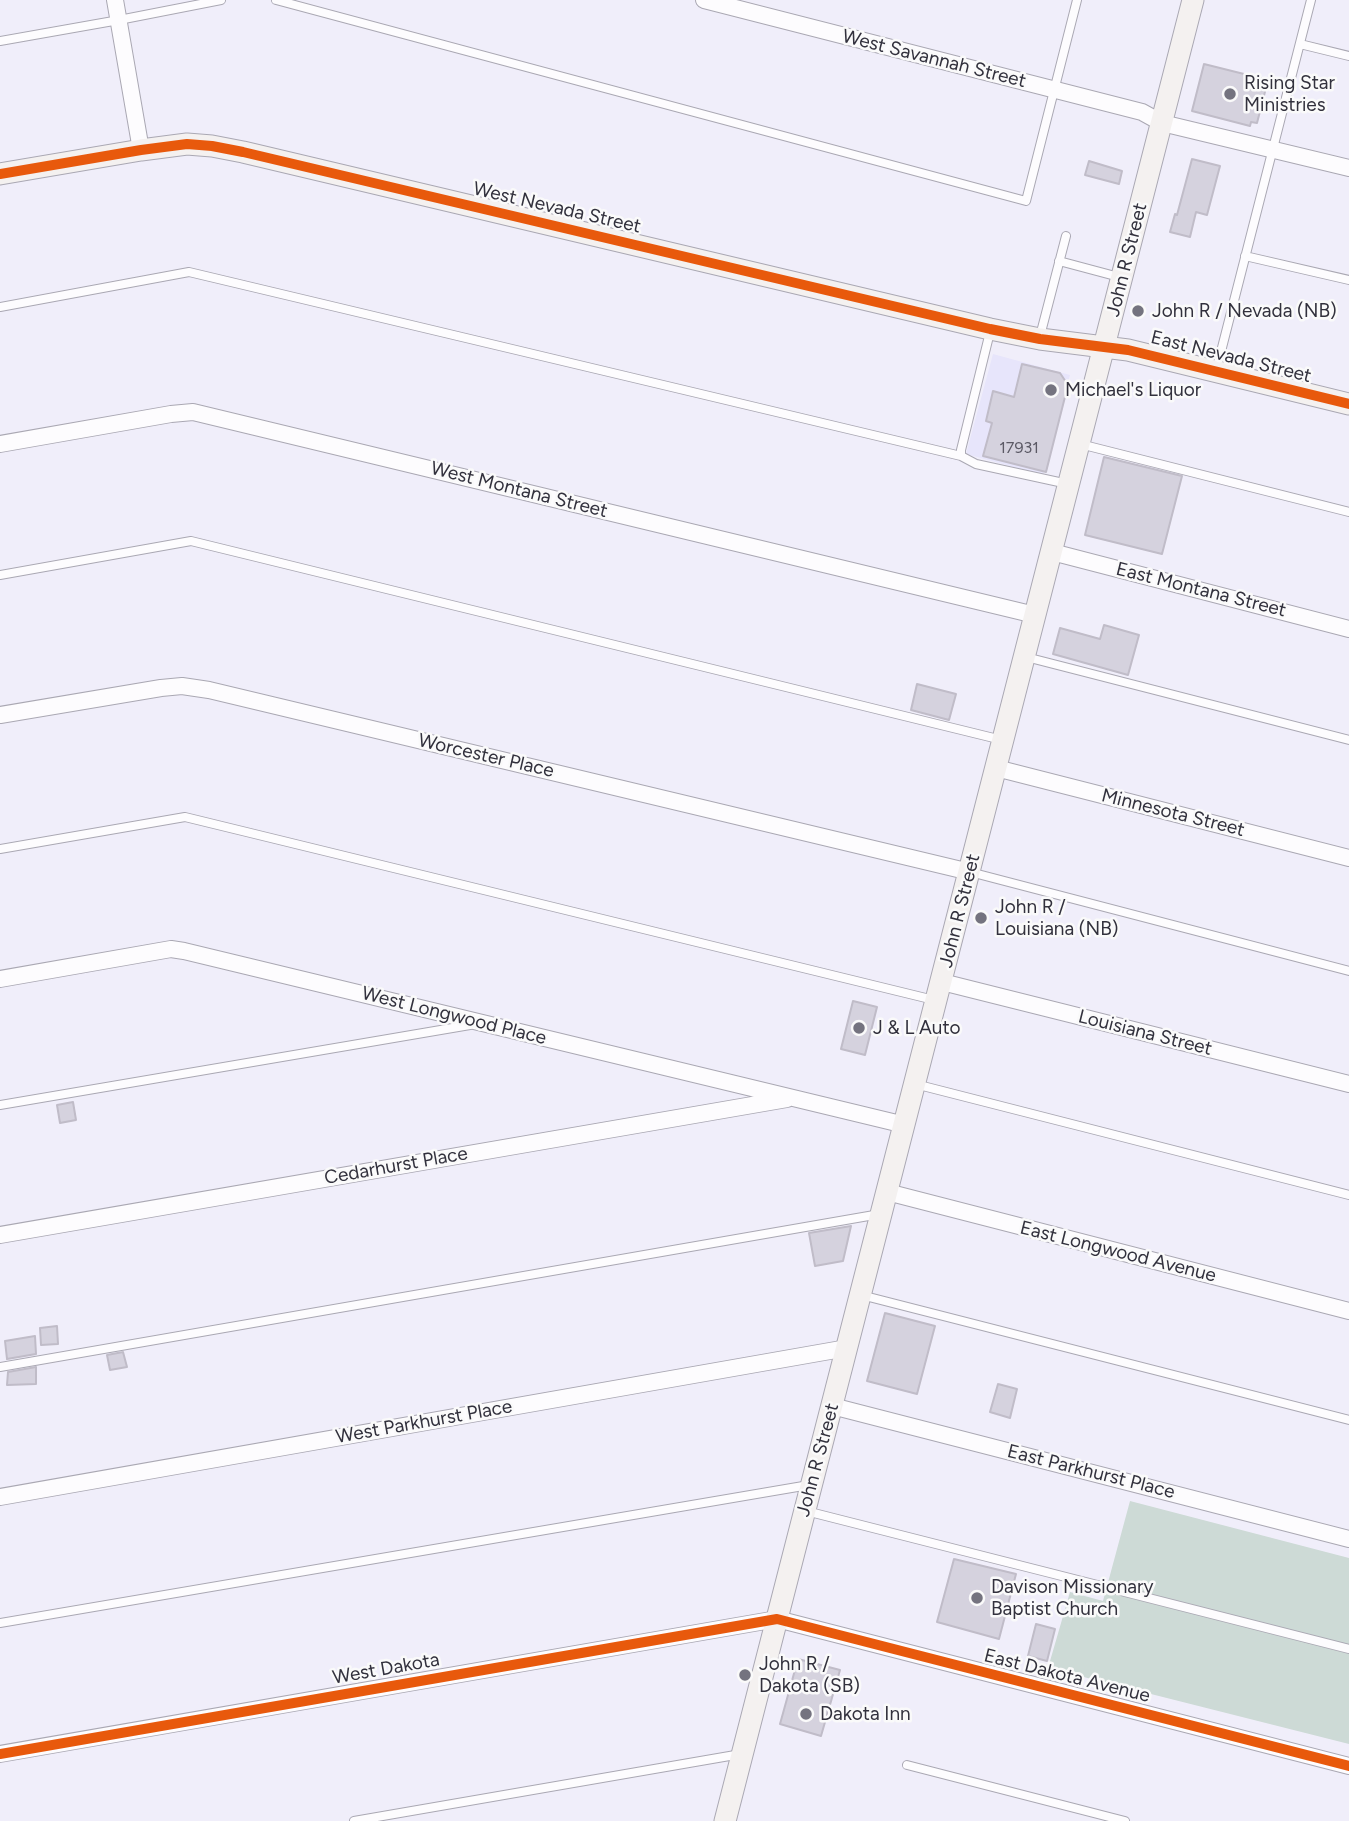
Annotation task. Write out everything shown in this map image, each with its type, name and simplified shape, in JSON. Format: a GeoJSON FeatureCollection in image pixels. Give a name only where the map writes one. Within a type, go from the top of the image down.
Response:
{"type":"FeatureCollection","features":[{"type":"Feature","properties":{"kind":"main road","name":"John R Street"},"geometry":{"type":"LineString","coordinates":[[725,1821],[1194,0]]}},
{"type":"Feature","properties":{"kind":"main road","name":"West Nevada Street"},"geometry":{"type":"LineString","coordinates":[[0,174],[141,150],[187,144],[212,146],[990,329],[1040,339],[1105,346]]}},
{"type":"Feature","properties":{"kind":"main road","name":"East Nevada Street"},"geometry":{"type":"LineString","coordinates":[[1105,346],[1349,404]]}},
{"type":"Feature","properties":{"kind":"street"},"geometry":{"type":"LineString","coordinates":[[115,0],[141,150]]}},
{"type":"Feature","properties":{"kind":"street","name":"West Savannah Street"},"geometry":{"type":"LineString","coordinates":[[704,0],[1142,112],[1162,123],[1349,168]]}},
{"type":"Feature","properties":{"kind":"street","name":"West Montana Street"},"geometry":{"type":"LineString","coordinates":[[0,444],[192,412],[1035,615]]}},
{"type":"Feature","properties":{"kind":"street","name":"East Montana Street"},"geometry":{"type":"LineString","coordinates":[[1052,552],[1349,629]]}},
{"type":"Feature","properties":{"kind":"street","name":"Worcester Place"},"geometry":{"type":"LineString","coordinates":[[0,715],[161,688],[182,686],[209,690],[970,872]]}},
{"type":"Feature","properties":{"kind":"street","name":"Minnesota Street"},"geometry":{"type":"LineString","coordinates":[[996,768],[1349,858]]}},
{"type":"Feature","properties":{"kind":"street","name":"West Longwood Place"},"geometry":{"type":"LineString","coordinates":[[0,979],[171,949],[184,951],[905,1125]]}},
{"type":"Feature","properties":{"kind":"street","name":"Louisiana Street"},"geometry":{"type":"LineString","coordinates":[[939,991],[1349,1084]]}},
{"type":"Feature","properties":{"kind":"street","name":"Cedarhurst Place"},"geometry":{"type":"LineString","coordinates":[[0,1235],[793,1098]]}},
{"type":"Feature","properties":{"kind":"street","name":"East Longwood Avenue"},"geometry":{"type":"LineString","coordinates":[[885,1203],[1349,1311]]}},
{"type":"Feature","properties":{"kind":"street","name":"West Parkhurst Place"},"geometry":{"type":"LineString","coordinates":[[0,1497],[847,1348]]}},
{"type":"Feature","properties":{"kind":"street","name":"East Parkhurst Place"},"geometry":{"type":"LineString","coordinates":[[832,1406],[1349,1539]]}},
{"type":"Feature","properties":{"kind":"street","name":"West Dakota"},"geometry":{"type":"LineString","coordinates":[[0,1754],[777,1619]]}},
{"type":"Feature","properties":{"kind":"street","name":"East Dakota Avenue"},"geometry":{"type":"LineString","coordinates":[[777,1619],[1349,1766]]}},
{"type":"Feature","properties":{"kind":"lane"},"geometry":{"type":"LineString","coordinates":[[0,41],[221,0]]}},
{"type":"Feature","properties":{"kind":"lane"},"geometry":{"type":"LineString","coordinates":[[276,0],[1026,201],[1077,0]]}},
{"type":"Feature","properties":{"kind":"lane"},"geometry":{"type":"LineString","coordinates":[[1216,371],[1311,0]]}},
{"type":"Feature","properties":{"kind":"lane"},"geometry":{"type":"LineString","coordinates":[[1300,44],[1349,56]]}},
{"type":"Feature","properties":{"kind":"lane"},"geometry":{"type":"LineString","coordinates":[[1040,339],[1066,236]]}},
{"type":"Feature","properties":{"kind":"lane"},"geometry":{"type":"LineString","coordinates":[[1245,256],[1349,280]]}},
{"type":"Feature","properties":{"kind":"lane"},"geometry":{"type":"LineString","coordinates":[[1059,261],[1122,278]]}},
{"type":"Feature","properties":{"kind":"lane"},"geometry":{"type":"LineString","coordinates":[[0,307],[189,272],[961,456],[976,464],[1069,485]]}},
{"type":"Feature","properties":{"kind":"lane"},"geometry":{"type":"LineString","coordinates":[[961,456],[990,329]]}},
{"type":"Feature","properties":{"kind":"lane"},"geometry":{"type":"LineString","coordinates":[[1080,444],[1349,512]]}},
{"type":"Feature","properties":{"kind":"lane"},"geometry":{"type":"LineString","coordinates":[[0,576],[191,541],[1003,741]]}},
{"type":"Feature","properties":{"kind":"lane"},"geometry":{"type":"LineString","coordinates":[[1025,657],[1349,740]]}},
{"type":"Feature","properties":{"kind":"lane"},"geometry":{"type":"LineString","coordinates":[[0,849],[185,817],[939,991]]}},
{"type":"Feature","properties":{"kind":"lane"},"geometry":{"type":"LineString","coordinates":[[970,872],[1349,971]]}},
{"type":"Feature","properties":{"kind":"lane"},"geometry":{"type":"LineString","coordinates":[[0,1105],[483,1023]]}},
{"type":"Feature","properties":{"kind":"lane"},"geometry":{"type":"LineString","coordinates":[[915,1084],[1349,1195]]}},
{"type":"Feature","properties":{"kind":"lane"},"geometry":{"type":"LineString","coordinates":[[0,1367],[885,1203]]}},
{"type":"Feature","properties":{"kind":"lane"},"geometry":{"type":"LineString","coordinates":[[860,1296],[1349,1420]]}},
{"type":"Feature","properties":{"kind":"lane"},"geometry":{"type":"LineString","coordinates":[[0,1623],[812,1485]]}},
{"type":"Feature","properties":{"kind":"lane"},"geometry":{"type":"LineString","coordinates":[[805,1511],[1349,1649]]}},
{"type":"Feature","properties":{"kind":"lane"},"geometry":{"type":"LineString","coordinates":[[354,1821],[742,1754]]}},
{"type":"Feature","properties":{"kind":"lane"},"geometry":{"type":"LineString","coordinates":[[907,1765],[1125,1821]]}},
{"type":"Feature","properties":{"kind":"shaded area"},"geometry":{"type":"Polygon","coordinates":[[[993,354],[1070,375],[1043,475],[966,454],[993,354]]]}},
{"type":"Feature","properties":{"kind":"shaded area"},"geometry":{"type":"Polygon","coordinates":[[[1130,1501],[1349,1558],[1349,1744],[1048,1668],[1070,1592],[1103,1601],[1130,1501]]]}},
{"type":"Feature","properties":{"kind":"building","name":"Rising Star Ministries"},"geometry":{"type":"Polygon","coordinates":[[[1204,64],[1268,80],[1257,123],[1251,122],[1250,126],[1192,111],[1204,64]]]}},
{"type":"Feature","properties":{"kind":"building"},"geometry":{"type":"Polygon","coordinates":[[[1192,159],[1220,166],[1207,215],[1196,212],[1190,237],[1170,232],[1192,159]]]}},
{"type":"Feature","properties":{"kind":"building"},"geometry":{"type":"Polygon","coordinates":[[[1089,161],[1122,171],[1119,184],[1085,175],[1089,161]]]}},
{"type":"Feature","properties":{"kind":"building"},"geometry":{"type":"Polygon","coordinates":[[[1022,364],[1060,373],[1068,385],[1046,472],[983,456],[992,423],[986,421],[993,391],[1014,397],[1022,364]]]}},
{"type":"Feature","properties":{"kind":"building"},"geometry":{"type":"Polygon","coordinates":[[[1104,457],[1182,476],[1162,554],[1085,535],[1104,457]]]}},
{"type":"Feature","properties":{"kind":"building"},"geometry":{"type":"Polygon","coordinates":[[[1104,625],[1139,635],[1128,675],[1053,654],[1060,628],[1100,639],[1104,625]]]}},
{"type":"Feature","properties":{"kind":"building"},"geometry":{"type":"Polygon","coordinates":[[[917,684],[956,694],[949,720],[911,710],[917,684]]]}},
{"type":"Feature","properties":{"kind":"building"},"geometry":{"type":"Polygon","coordinates":[[[853,1001],[877,1007],[865,1055],[841,1049],[853,1001]]]}},
{"type":"Feature","properties":{"kind":"building"},"geometry":{"type":"Polygon","coordinates":[[[73,1102],[76,1120],[60,1123],[57,1105],[73,1102]]]}},
{"type":"Feature","properties":{"kind":"building"},"geometry":{"type":"Polygon","coordinates":[[[851,1226],[843,1261],[815,1266],[809,1233],[851,1226]]]}},
{"type":"Feature","properties":{"kind":"building"},"geometry":{"type":"Polygon","coordinates":[[[885,1313],[935,1326],[917,1394],[867,1381],[885,1313]]]}},
{"type":"Feature","properties":{"kind":"building"},"geometry":{"type":"Polygon","coordinates":[[[57,1326],[58,1344],[41,1345],[40,1328],[57,1326]]]}},
{"type":"Feature","properties":{"kind":"building"},"geometry":{"type":"Polygon","coordinates":[[[35,1336],[36,1354],[7,1359],[5,1341],[35,1336]]]}},
{"type":"Feature","properties":{"kind":"building"},"geometry":{"type":"Polygon","coordinates":[[[123,1352],[127,1367],[110,1370],[107,1355],[123,1352]]]}},
{"type":"Feature","properties":{"kind":"building"},"geometry":{"type":"Polygon","coordinates":[[[36,1367],[36,1384],[7,1385],[8,1372],[36,1367]]]}},
{"type":"Feature","properties":{"kind":"building"},"geometry":{"type":"Polygon","coordinates":[[[998,1384],[1017,1389],[1010,1418],[990,1412],[998,1384]]]}},
{"type":"Feature","properties":{"kind":"building","name":"Davison Missionary Baptist Church"},"geometry":{"type":"Polygon","coordinates":[[[954,1559],[1016,1574],[999,1639],[937,1622],[954,1559]]]}},
{"type":"Feature","properties":{"kind":"building"},"geometry":{"type":"Polygon","coordinates":[[[1036,1624],[1055,1629],[1047,1661],[1028,1656],[1036,1624]]]}},
{"type":"Feature","properties":{"kind":"building"},"geometry":{"type":"Polygon","coordinates":[[[798,1659],[840,1670],[821,1736],[780,1724],[798,1659]]]}},
{"type":"Feature","properties":{"kind":"cycle path"},"geometry":{"type":"LineString","coordinates":[[0,174],[141,150],[187,144],[212,146],[990,329],[1040,339],[1128,350],[1349,404]]}},
{"type":"Feature","properties":{"kind":"cycle path"},"geometry":{"type":"LineString","coordinates":[[0,1754],[777,1619],[1349,1766]]}},
{"type":"Feature","properties":{"kind":"place","name":"Rising Star Ministries"},"geometry":{"type":"Point","coordinates":[1230,94]}},
{"type":"Feature","properties":{"kind":"place","name":"John R / Nevada (NB)"},"geometry":{"type":"Point","coordinates":[1138,311]}},
{"type":"Feature","properties":{"kind":"place","name":"Michael's Liquor"},"geometry":{"type":"Point","coordinates":[1051,390]}},
{"type":"Feature","properties":{"kind":"place","name":"John R / Louisiana (NB)"},"geometry":{"type":"Point","coordinates":[981,918]}},
{"type":"Feature","properties":{"kind":"place","name":"J & L Auto"},"geometry":{"type":"Point","coordinates":[859,1028]}},
{"type":"Feature","properties":{"kind":"place","name":"Davison Missionary Baptist Church"},"geometry":{"type":"Point","coordinates":[977,1598]}},
{"type":"Feature","properties":{"kind":"place","name":"John R / Dakota (SB)"},"geometry":{"type":"Point","coordinates":[745,1675]}},
{"type":"Feature","properties":{"kind":"place","name":"Dakota Inn"},"geometry":{"type":"Point","coordinates":[806,1714]}}]}
